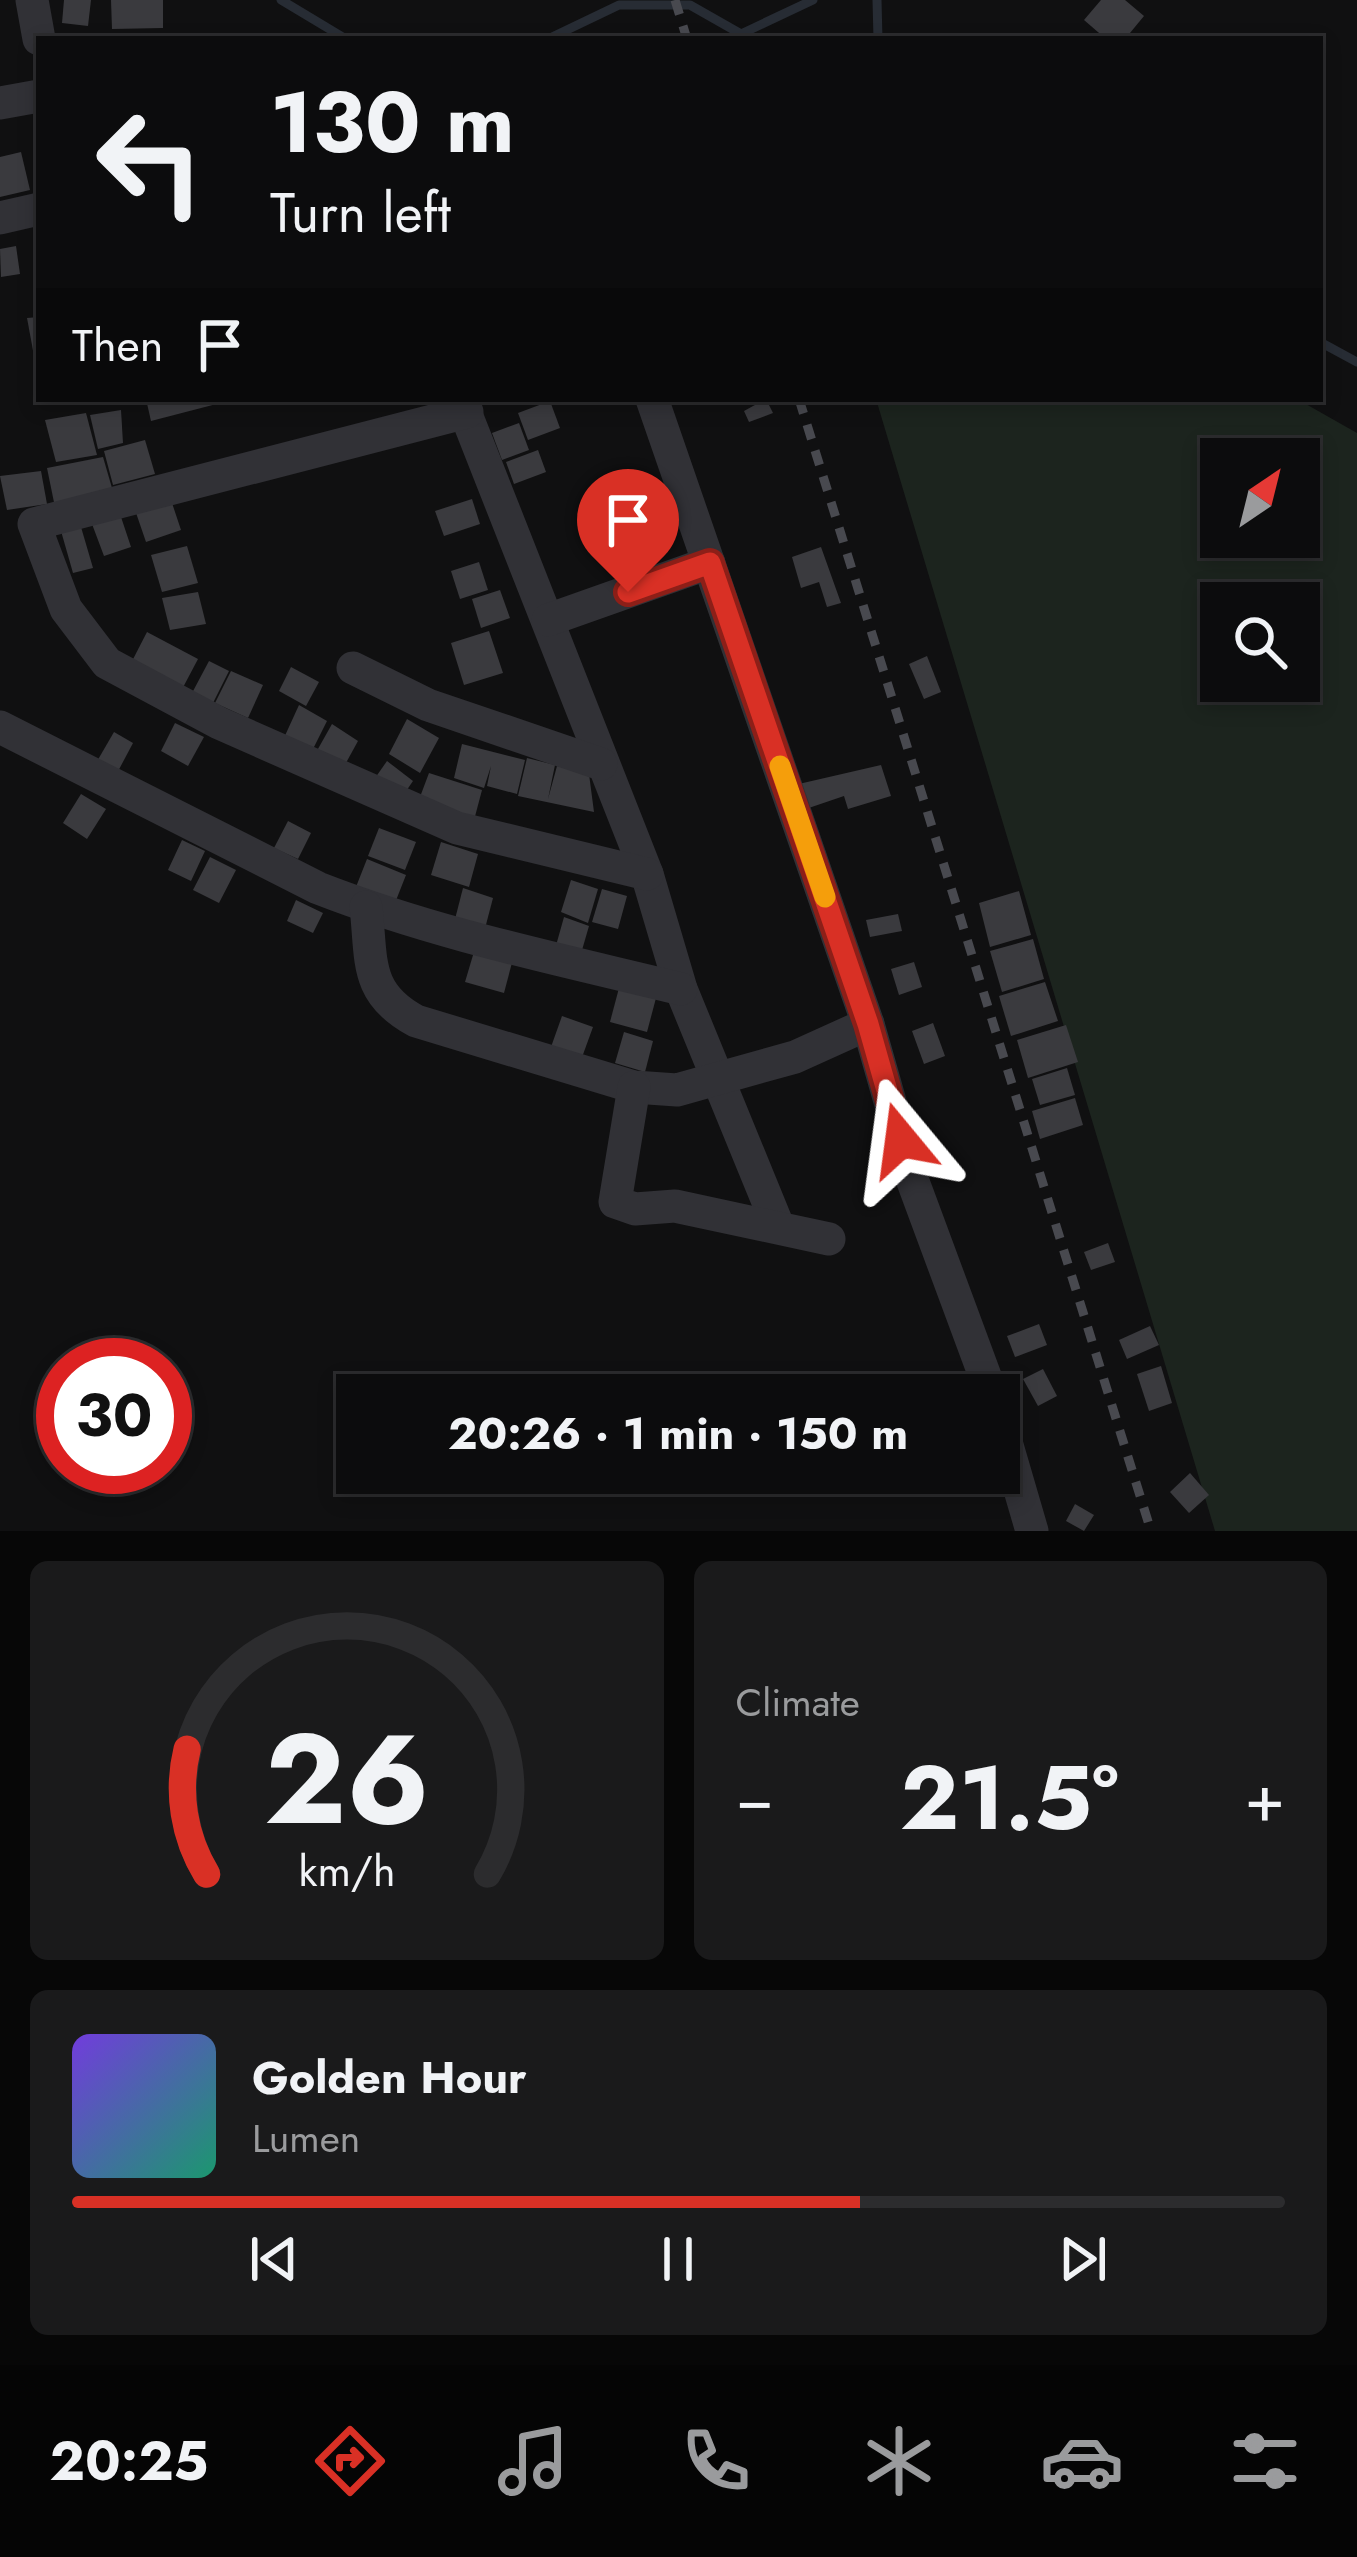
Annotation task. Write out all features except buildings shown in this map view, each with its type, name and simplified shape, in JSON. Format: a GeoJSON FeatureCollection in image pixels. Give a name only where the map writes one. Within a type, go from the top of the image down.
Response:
{"type":"FeatureCollection","features":[{"type":"Feature","properties":{"kind":"street"},"geometry":{"type":"LineString","coordinates":[[32,0],[38,36]]}},
{"type":"Feature","properties":{"kind":"street"},"geometry":{"type":"LineString","coordinates":[[0,104],[36,97]]}},
{"type":"Feature","properties":{"kind":"street"},"geometry":{"type":"LineString","coordinates":[[0,218],[36,210]]}},
{"type":"Feature","properties":{"kind":"street"},"geometry":{"type":"LineString","coordinates":[[653,402],[868,1024],[912,1179],[984,1374]]}},
{"type":"Feature","properties":{"kind":"street"},"geometry":{"type":"LineString","coordinates":[[646,874],[457,828],[219,723],[107,663],[66,609],[34,524],[464,406],[646,874],[680,989],[778,1226]]}},
{"type":"Feature","properties":{"kind":"street"},"geometry":{"type":"LineString","coordinates":[[548,620],[710,563]]}},
{"type":"Feature","properties":{"kind":"street"},"geometry":{"type":"LineString","coordinates":[[353,668],[428,705],[601,764]]}},
{"type":"Feature","properties":{"kind":"street"},"geometry":{"type":"LineString","coordinates":[[0,727],[318,888],[367,907],[417,926],[680,989]]}},
{"type":"Feature","properties":{"kind":"street"},"geometry":{"type":"LineString","coordinates":[[367,907],[374,983],[391,1007],[416,1021],[634,1087],[677,1090],[795,1057],[868,1024]]}},
{"type":"Feature","properties":{"kind":"street"},"geometry":{"type":"LineString","coordinates":[[634,1087],[615,1202],[635,1209],[675,1206],[829,1239]]}},
{"type":"Feature","properties":{"kind":"street"},"geometry":{"type":"LineString","coordinates":[[1020,1490],[1032,1531]]}},
{"type":"Feature","properties":{"kind":"shaded area"},"geometry":{"type":"Polygon","coordinates":[[[877,402],[1302,402],[1357,433],[1357,1531],[1215,1531],[877,402]]]}},
{"type":"Feature","properties":{"kind":"waterway"},"geometry":{"type":"LineString","coordinates":[[281,0],[341,36]]}},
{"type":"Feature","properties":{"kind":"waterway"},"geometry":{"type":"LineString","coordinates":[[554,36],[619,5],[690,5],[741,34],[813,0]]}},
{"type":"Feature","properties":{"kind":"waterway"},"geometry":{"type":"LineString","coordinates":[[877,0],[878,36]]}},
{"type":"Feature","properties":{"kind":"waterway"},"geometry":{"type":"LineString","coordinates":[[1323,344],[1357,362]]}},
{"type":"Feature","properties":{"kind":"railway"},"geometry":{"type":"LineString","coordinates":[[675,0],[686,36]]}},
{"type":"Feature","properties":{"kind":"railway"},"geometry":{"type":"LineString","coordinates":[[800,402],[1151,1531]]}},
{"type":"Feature","properties":{"kind":"slow traffic"},"geometry":{"type":"LineString","coordinates":[[780,766],[825,897]]}},
{"type":"Feature","properties":{"kind":"route"},"geometry":{"type":"LineString","coordinates":[[628,592],[710,563],[868,1024],[901,1140]]}}]}
